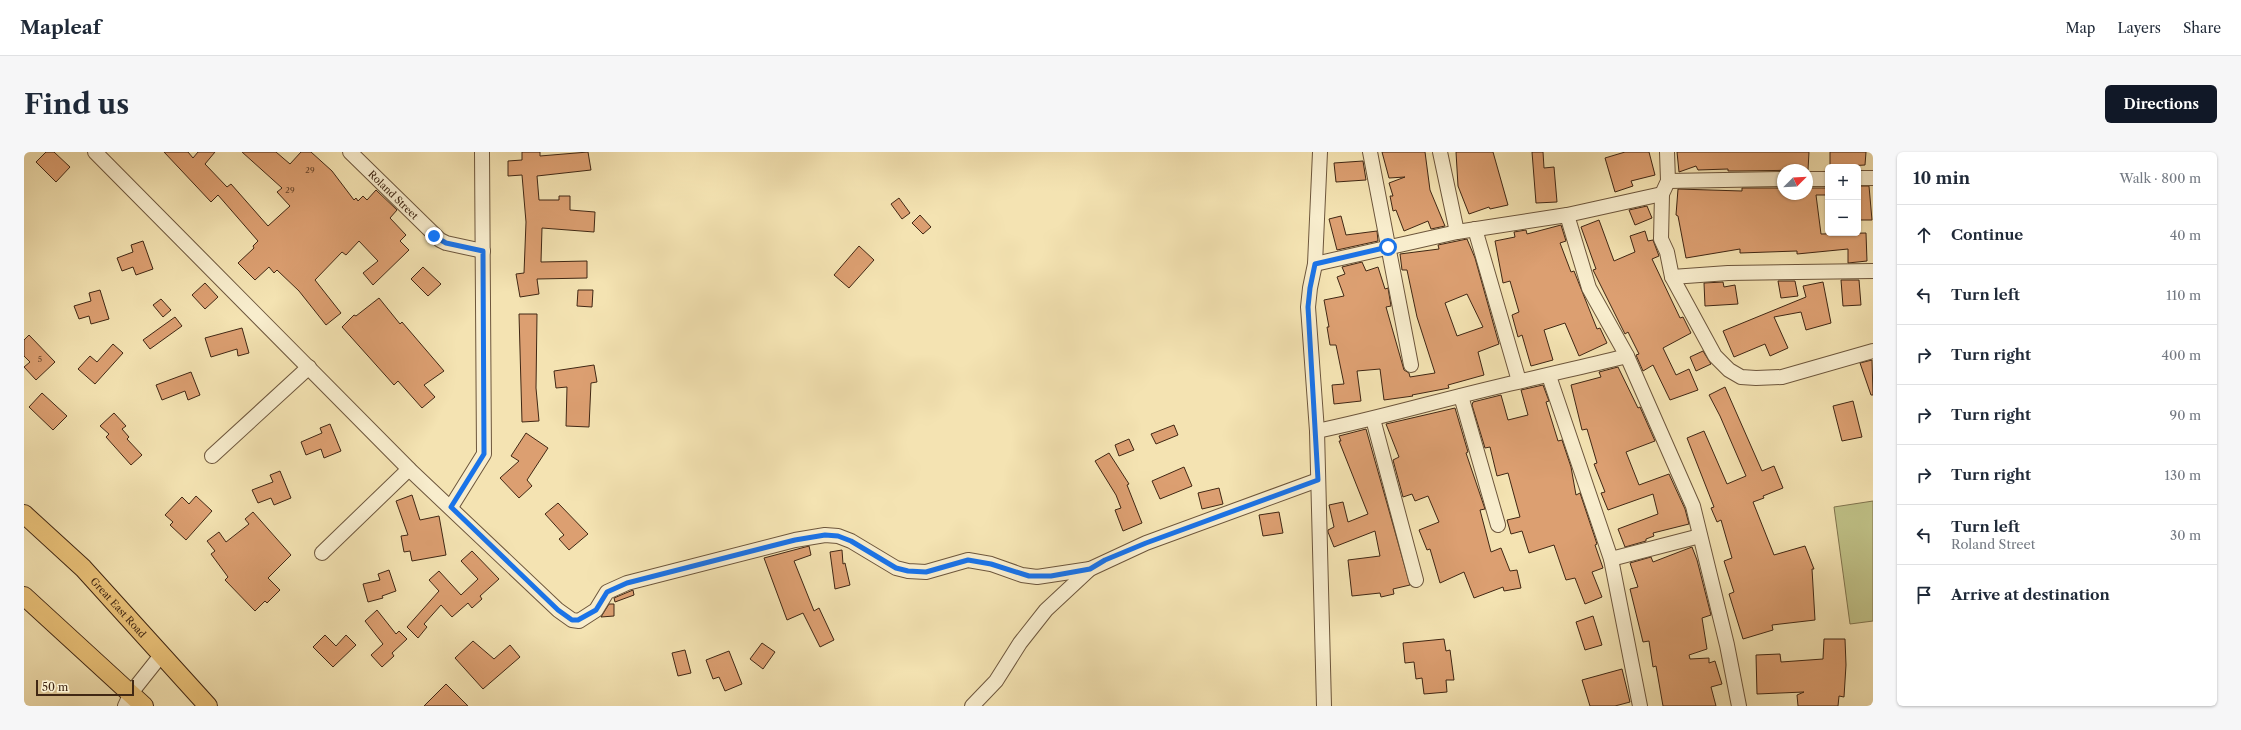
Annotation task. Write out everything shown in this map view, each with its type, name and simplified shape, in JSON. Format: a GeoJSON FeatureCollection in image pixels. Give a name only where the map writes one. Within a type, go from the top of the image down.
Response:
{"type":"FeatureCollection","features":[{"type":"Feature","properties":{"kind":"main road","name":"Great East Road"},"geometry":{"type":"LineString","coordinates":[[24,514],[83,568],[208,706]]}},
{"type":"Feature","properties":{"kind":"main road"},"geometry":{"type":"LineString","coordinates":[[24,596],[128,700],[144,706]]}},
{"type":"Feature","properties":{"kind":"street"},"geometry":{"type":"LineString","coordinates":[[95,152],[310,367],[409,469],[451,507],[558,610],[572,620],[578,620],[592,614],[607,592],[627,583],[795,540],[825,535],[838,536],[851,541],[896,568],[908,571],[936,570],[964,560],[991,564],[1022,575],[1037,577],[1090,569],[1139,546],[1318,480]]}},
{"type":"Feature","properties":{"kind":"street","name":"Roland Street"},"geometry":{"type":"LineString","coordinates":[[350,152],[440,240],[446,243],[483,251]]}},
{"type":"Feature","properties":{"kind":"street"},"geometry":{"type":"LineString","coordinates":[[451,507],[484,454],[482,152]]}},
{"type":"Feature","properties":{"kind":"street"},"geometry":{"type":"LineString","coordinates":[[1320,152],[1315,264],[1308,307],[1317,431],[1324,706]]}},
{"type":"Feature","properties":{"kind":"street"},"geometry":{"type":"LineString","coordinates":[[1370,152],[1412,365]]}},
{"type":"Feature","properties":{"kind":"street"},"geometry":{"type":"LineString","coordinates":[[1440,152],[1457,232]]}},
{"type":"Feature","properties":{"kind":"street"},"geometry":{"type":"LineString","coordinates":[[1667,152],[1661,239],[1667,252],[1672,277],[1715,356],[1729,370],[1741,377],[1782,377],[1873,351]]}},
{"type":"Feature","properties":{"kind":"street"},"geometry":{"type":"LineString","coordinates":[[1861,178],[1873,178]]}},
{"type":"Feature","properties":{"kind":"street"},"geometry":{"type":"LineString","coordinates":[[1315,264],[1457,232],[1567,215],[1665,188],[1777,179]]}},
{"type":"Feature","properties":{"kind":"street"},"geometry":{"type":"LineString","coordinates":[[1813,179],[1825,179]]}},
{"type":"Feature","properties":{"kind":"street"},"geometry":{"type":"LineString","coordinates":[[1567,215],[1589,288],[1627,356],[1693,506],[1726,638],[1739,706]]}},
{"type":"Feature","properties":{"kind":"street"},"geometry":{"type":"LineString","coordinates":[[1475,229],[1519,381]]}},
{"type":"Feature","properties":{"kind":"street"},"geometry":{"type":"LineString","coordinates":[[1672,277],[1751,272],[1873,271]]}},
{"type":"Feature","properties":{"kind":"street"},"geometry":{"type":"LineString","coordinates":[[1317,431],[1373,419],[1519,381],[1549,376],[1627,356]]}},
{"type":"Feature","properties":{"kind":"street"},"geometry":{"type":"LineString","coordinates":[[212,456],[310,367]]}},
{"type":"Feature","properties":{"kind":"street"},"geometry":{"type":"LineString","coordinates":[[1549,376],[1611,559],[1640,706]]}},
{"type":"Feature","properties":{"kind":"street"},"geometry":{"type":"LineString","coordinates":[[1461,396],[1498,525]]}},
{"type":"Feature","properties":{"kind":"street"},"geometry":{"type":"LineString","coordinates":[[1373,419],[1416,580]]}},
{"type":"Feature","properties":{"kind":"street"},"geometry":{"type":"LineString","coordinates":[[322,553],[409,469]]}},
{"type":"Feature","properties":{"kind":"street"},"geometry":{"type":"LineString","coordinates":[[1611,559],[1700,536]]}},
{"type":"Feature","properties":{"kind":"street"},"geometry":{"type":"LineString","coordinates":[[972,706],[996,681],[1020,643],[1046,610],[1090,569]]}},
{"type":"Feature","properties":{"kind":"street"},"geometry":{"type":"LineString","coordinates":[[128,700],[162,654]]}},
{"type":"Feature","properties":{"kind":"green space"},"geometry":{"type":"Polygon","coordinates":[[[1873,501],[1873,621],[1850,624],[1834,507],[1873,501]]]}},
{"type":"Feature","properties":{"kind":"building"},"geometry":{"type":"Polygon","coordinates":[[[46,152],[54,152],[70,167],[56,182],[36,162],[46,152]]]}},
{"type":"Feature","properties":{"kind":"building"},"geometry":{"type":"Polygon","coordinates":[[[164,152],[188,152],[193,158],[198,152],[215,152],[205,164],[227,187],[231,184],[268,226],[290,206],[277,192],[282,188],[242,152],[276,152],[290,164],[301,152],[311,152],[332,171],[354,200],[356,198],[358,201],[363,196],[367,200],[376,190],[397,210],[390,218],[406,235],[400,241],[409,250],[373,285],[363,273],[378,261],[359,241],[346,255],[342,252],[315,280],[341,313],[326,325],[299,291],[277,270],[274,273],[269,267],[255,280],[238,263],[254,248],[253,246],[258,241],[218,195],[211,202],[164,152]]]}},
{"type":"Feature","properties":{"kind":"building"},"geometry":{"type":"Polygon","coordinates":[[[522,152],[540,152],[540,156],[588,152],[591,170],[537,176],[539,200],[559,200],[559,196],[570,196],[570,210],[595,212],[594,232],[542,228],[541,262],[587,261],[587,278],[537,279],[539,294],[520,297],[516,274],[524,273],[526,222],[522,175],[508,176],[508,161],[522,160],[522,152]]]}},
{"type":"Feature","properties":{"kind":"building"},"geometry":{"type":"Polygon","coordinates":[[[1382,152],[1425,152],[1430,190],[1445,226],[1431,229],[1428,221],[1404,231],[1396,210],[1393,211],[1390,196],[1393,196],[1389,183],[1405,177],[1389,178],[1382,152]]]}},
{"type":"Feature","properties":{"kind":"building"},"geometry":{"type":"Polygon","coordinates":[[[1456,152],[1493,152],[1508,205],[1490,209],[1489,207],[1469,214],[1458,186],[1456,152]]]}},
{"type":"Feature","properties":{"kind":"building"},"geometry":{"type":"Polygon","coordinates":[[[1532,152],[1543,152],[1544,168],[1554,167],[1557,202],[1536,203],[1532,152]]]}},
{"type":"Feature","properties":{"kind":"building"},"geometry":{"type":"Polygon","coordinates":[[[1625,152],[1649,152],[1655,175],[1631,181],[1633,186],[1615,192],[1605,158],[1625,152]]]}},
{"type":"Feature","properties":{"kind":"building"},"geometry":{"type":"Polygon","coordinates":[[[1677,152],[1809,152],[1808,164],[1777,164],[1777,170],[1698,170],[1696,166],[1679,172],[1677,152]]]}},
{"type":"Feature","properties":{"kind":"building"},"geometry":{"type":"Polygon","coordinates":[[[1830,152],[1866,152],[1865,165],[1830,164],[1830,152]]]}},
{"type":"Feature","properties":{"kind":"building"},"geometry":{"type":"Polygon","coordinates":[[[1363,161],[1366,180],[1336,182],[1334,163],[1363,161]]]}},
{"type":"Feature","properties":{"kind":"building"},"geometry":{"type":"Polygon","coordinates":[[[1861,186],[1869,186],[1872,220],[1861,220],[1861,186]]]}},
{"type":"Feature","properties":{"kind":"building"},"geometry":{"type":"Polygon","coordinates":[[[1742,188],[1777,188],[1777,200],[1813,200],[1813,188],[1825,188],[1825,195],[1816,195],[1821,234],[1825,234],[1825,236],[1861,236],[1861,233],[1866,233],[1867,261],[1848,263],[1848,249],[1797,254],[1797,251],[1740,253],[1740,249],[1686,258],[1678,216],[1676,215],[1678,189],[1742,191],[1742,188]]]}},
{"type":"Feature","properties":{"kind":"building"},"geometry":{"type":"Polygon","coordinates":[[[899,198],[910,213],[902,219],[891,204],[899,198]]]}},
{"type":"Feature","properties":{"kind":"building"},"geometry":{"type":"Polygon","coordinates":[[[1647,206],[1652,218],[1635,225],[1629,210],[1647,206]]]}},
{"type":"Feature","properties":{"kind":"building"},"geometry":{"type":"Polygon","coordinates":[[[920,215],[931,227],[923,234],[912,223],[920,215]]]}},
{"type":"Feature","properties":{"kind":"building"},"geometry":{"type":"Polygon","coordinates":[[[1341,216],[1346,235],[1377,231],[1378,241],[1337,250],[1329,219],[1341,216]]]}},
{"type":"Feature","properties":{"kind":"building"},"geometry":{"type":"Polygon","coordinates":[[[1599,220],[1614,261],[1635,252],[1630,236],[1645,231],[1648,241],[1653,240],[1659,256],[1652,259],[1680,318],[1683,317],[1691,333],[1663,348],[1676,375],[1689,369],[1698,390],[1670,400],[1653,365],[1643,371],[1636,355],[1639,354],[1628,332],[1625,334],[1593,270],[1596,269],[1581,227],[1599,220]]]}},
{"type":"Feature","properties":{"kind":"building"},"geometry":{"type":"Polygon","coordinates":[[[1561,225],[1566,241],[1560,243],[1571,272],[1574,271],[1597,329],[1600,328],[1607,343],[1579,356],[1565,323],[1544,330],[1553,360],[1531,366],[1522,335],[1518,337],[1512,315],[1519,312],[1510,281],[1503,283],[1495,241],[1515,237],[1514,232],[1526,230],[1527,234],[1561,225]]]}},
{"type":"Feature","properties":{"kind":"building"},"geometry":{"type":"Polygon","coordinates":[[[1467,239],[1475,258],[1499,344],[1478,352],[1484,375],[1448,385],[1449,388],[1412,395],[1413,396],[1384,400],[1380,369],[1357,371],[1361,401],[1334,404],[1332,385],[1344,384],[1336,345],[1330,345],[1327,327],[1329,327],[1324,300],[1344,296],[1337,277],[1345,274],[1342,267],[1362,262],[1366,271],[1378,267],[1385,289],[1388,288],[1391,306],[1386,307],[1404,370],[1409,373],[1410,377],[1435,373],[1417,317],[1407,270],[1402,270],[1400,254],[1439,249],[1438,245],[1467,239]],[[1467,294],[1445,303],[1457,336],[1483,327],[1467,294]]]}},
{"type":"Feature","properties":{"kind":"building"},"geometry":{"type":"Polygon","coordinates":[[[143,241],[153,269],[136,275],[133,267],[122,271],[117,258],[133,252],[131,245],[143,241]]]}},
{"type":"Feature","properties":{"kind":"building"},"geometry":{"type":"Polygon","coordinates":[[[859,246],[874,260],[849,288],[834,275],[859,246]]]}},
{"type":"Feature","properties":{"kind":"building"},"geometry":{"type":"Polygon","coordinates":[[[423,267],[441,284],[428,296],[411,279],[423,267]]]}},
{"type":"Feature","properties":{"kind":"building"},"geometry":{"type":"Polygon","coordinates":[[[1841,280],[1859,280],[1861,305],[1843,306],[1841,280]]]}},
{"type":"Feature","properties":{"kind":"building"},"geometry":{"type":"Polygon","coordinates":[[[1778,281],[1795,281],[1798,296],[1781,298],[1778,281]]]}},
{"type":"Feature","properties":{"kind":"building"},"geometry":{"type":"Polygon","coordinates":[[[1723,282],[1724,287],[1735,285],[1738,304],[1705,306],[1704,283],[1723,282]]]}},
{"type":"Feature","properties":{"kind":"building"},"geometry":{"type":"Polygon","coordinates":[[[1823,282],[1831,323],[1806,330],[1801,312],[1774,317],[1788,348],[1770,356],[1765,344],[1734,357],[1723,331],[1806,297],[1803,286],[1823,282]]]}},
{"type":"Feature","properties":{"kind":"building"},"geometry":{"type":"Polygon","coordinates":[[[205,283],[218,297],[205,309],[192,295],[205,283]]]}},
{"type":"Feature","properties":{"kind":"building"},"geometry":{"type":"Polygon","coordinates":[[[100,290],[109,319],[91,324],[89,316],[79,319],[74,306],[91,301],[89,293],[100,290]]]}},
{"type":"Feature","properties":{"kind":"building"},"geometry":{"type":"Polygon","coordinates":[[[578,290],[593,290],[592,307],[577,306],[578,290]]]}},
{"type":"Feature","properties":{"kind":"building"},"geometry":{"type":"Polygon","coordinates":[[[379,298],[400,324],[402,322],[444,371],[424,385],[435,397],[422,408],[398,381],[394,385],[342,327],[354,315],[356,316],[379,298]]]}},
{"type":"Feature","properties":{"kind":"building"},"geometry":{"type":"Polygon","coordinates":[[[161,299],[171,310],[163,317],[153,305],[161,299]]]}},
{"type":"Feature","properties":{"kind":"building"},"geometry":{"type":"Polygon","coordinates":[[[519,314],[537,314],[536,388],[539,421],[522,422],[519,314]]]}},
{"type":"Feature","properties":{"kind":"building"},"geometry":{"type":"Polygon","coordinates":[[[175,317],[182,326],[150,349],[143,340],[175,317]]]}},
{"type":"Feature","properties":{"kind":"building"},"geometry":{"type":"Polygon","coordinates":[[[242,328],[249,353],[238,356],[237,349],[211,357],[205,338],[242,328]]]}},
{"type":"Feature","properties":{"kind":"building"},"geometry":{"type":"Polygon","coordinates":[[[29,335],[55,362],[36,380],[24,367],[30,362],[24,356],[24,340],[29,335]]]}},
{"type":"Feature","properties":{"kind":"building"},"geometry":{"type":"Polygon","coordinates":[[[113,344],[123,353],[95,384],[78,369],[90,356],[97,362],[113,344]]]}},
{"type":"Feature","properties":{"kind":"building"},"geometry":{"type":"Polygon","coordinates":[[[1703,351],[1711,364],[1696,371],[1690,357],[1703,351]]]}},
{"type":"Feature","properties":{"kind":"building"},"geometry":{"type":"Polygon","coordinates":[[[1872,360],[1873,395],[1871,395],[1860,363],[1872,360]]]}},
{"type":"Feature","properties":{"kind":"building"},"geometry":{"type":"Polygon","coordinates":[[[594,365],[597,382],[591,383],[589,427],[566,426],[567,387],[556,388],[554,371],[594,365]]]}},
{"type":"Feature","properties":{"kind":"building"},"geometry":{"type":"Polygon","coordinates":[[[1618,367],[1638,408],[1640,407],[1655,441],[1626,452],[1639,485],[1669,474],[1685,509],[1689,524],[1653,533],[1654,536],[1646,539],[1646,541],[1625,547],[1618,529],[1658,514],[1653,494],[1608,510],[1601,493],[1605,492],[1594,464],[1597,463],[1587,429],[1582,430],[1571,385],[1601,377],[1599,372],[1618,367]]]}},
{"type":"Feature","properties":{"kind":"building"},"geometry":{"type":"Polygon","coordinates":[[[191,372],[200,395],[188,400],[185,391],[162,400],[156,385],[191,372]]]}},
{"type":"Feature","properties":{"kind":"building"},"geometry":{"type":"Polygon","coordinates":[[[1543,385],[1549,401],[1546,402],[1558,441],[1562,440],[1571,467],[1576,495],[1580,493],[1597,544],[1595,545],[1603,568],[1592,572],[1602,597],[1585,604],[1575,578],[1566,580],[1554,545],[1529,553],[1522,531],[1511,534],[1507,520],[1520,517],[1508,473],[1497,476],[1490,447],[1485,448],[1472,405],[1473,402],[1501,395],[1508,420],[1528,415],[1521,390],[1543,385]]]}},
{"type":"Feature","properties":{"kind":"building"},"geometry":{"type":"Polygon","coordinates":[[[1725,387],[1762,471],[1774,466],[1783,488],[1763,496],[1764,498],[1753,502],[1774,555],[1805,546],[1814,569],[1812,569],[1815,620],[1772,625],[1773,630],[1743,639],[1729,594],[1734,592],[1724,561],[1732,558],[1721,520],[1717,522],[1711,508],[1714,507],[1687,438],[1704,431],[1727,484],[1746,476],[1720,416],[1709,395],[1725,387]]]}},
{"type":"Feature","properties":{"kind":"building"},"geometry":{"type":"Polygon","coordinates":[[[42,393],[67,416],[53,430],[29,407],[42,393]]]}},
{"type":"Feature","properties":{"kind":"building"},"geometry":{"type":"Polygon","coordinates":[[[1853,401],[1862,437],[1842,441],[1833,406],[1853,401]]]}},
{"type":"Feature","properties":{"kind":"building"},"geometry":{"type":"Polygon","coordinates":[[[1455,408],[1468,452],[1466,453],[1485,509],[1480,510],[1491,552],[1501,548],[1510,571],[1517,570],[1521,588],[1504,591],[1503,587],[1474,598],[1464,572],[1440,583],[1430,549],[1427,550],[1419,530],[1439,522],[1428,496],[1415,501],[1412,494],[1403,497],[1393,460],[1399,457],[1386,424],[1455,408]]]}},
{"type":"Feature","properties":{"kind":"building"},"geometry":{"type":"Polygon","coordinates":[[[114,413],[126,426],[122,429],[129,437],[127,439],[142,455],[131,465],[106,437],[109,434],[100,426],[114,413]]]}},
{"type":"Feature","properties":{"kind":"building"},"geometry":{"type":"Polygon","coordinates":[[[330,424],[341,451],[324,458],[321,449],[306,455],[301,442],[322,433],[320,428],[330,424]]]}},
{"type":"Feature","properties":{"kind":"building"},"geometry":{"type":"Polygon","coordinates":[[[1174,425],[1178,435],[1156,444],[1151,434],[1174,425]]]}},
{"type":"Feature","properties":{"kind":"building"},"geometry":{"type":"Polygon","coordinates":[[[1366,429],[1410,585],[1393,589],[1394,594],[1381,597],[1380,593],[1352,596],[1348,560],[1380,556],[1375,531],[1334,547],[1328,532],[1328,530],[1334,527],[1329,505],[1343,502],[1348,522],[1368,514],[1339,441],[1341,441],[1339,436],[1366,429]]]}},
{"type":"Feature","properties":{"kind":"building"},"geometry":{"type":"Polygon","coordinates":[[[526,433],[548,448],[527,480],[532,486],[519,498],[500,478],[519,461],[511,456],[526,433]]]}},
{"type":"Feature","properties":{"kind":"building"},"geometry":{"type":"Polygon","coordinates":[[[1129,439],[1134,450],[1119,456],[1115,445],[1129,439]]]}},
{"type":"Feature","properties":{"kind":"building"},"geometry":{"type":"Polygon","coordinates":[[[1109,453],[1129,484],[1127,485],[1142,523],[1123,531],[1115,510],[1121,508],[1116,495],[1095,461],[1109,453]]]}},
{"type":"Feature","properties":{"kind":"building"},"geometry":{"type":"Polygon","coordinates":[[[1184,467],[1192,486],[1160,499],[1152,481],[1184,467]]]}},
{"type":"Feature","properties":{"kind":"building"},"geometry":{"type":"Polygon","coordinates":[[[280,471],[291,498],[274,505],[271,498],[258,503],[252,490],[273,482],[270,475],[280,471]]]}},
{"type":"Feature","properties":{"kind":"building"},"geometry":{"type":"Polygon","coordinates":[[[1219,488],[1223,504],[1202,509],[1198,493],[1219,488]]]}},
{"type":"Feature","properties":{"kind":"building"},"geometry":{"type":"Polygon","coordinates":[[[412,495],[420,520],[439,516],[446,555],[412,561],[410,551],[404,552],[401,536],[408,535],[396,501],[412,495]]]}},
{"type":"Feature","properties":{"kind":"building"},"geometry":{"type":"Polygon","coordinates":[[[196,496],[212,511],[186,540],[170,525],[173,522],[165,515],[182,497],[189,504],[196,496]]]}},
{"type":"Feature","properties":{"kind":"building"},"geometry":{"type":"Polygon","coordinates":[[[558,503],[588,534],[569,550],[559,539],[564,535],[545,514],[558,503]]]}},
{"type":"Feature","properties":{"kind":"building"},"geometry":{"type":"Polygon","coordinates":[[[253,512],[291,555],[268,578],[280,590],[267,603],[265,601],[255,611],[225,580],[228,577],[211,554],[215,551],[207,541],[219,532],[226,542],[249,524],[245,519],[253,512]]]}},
{"type":"Feature","properties":{"kind":"building"},"geometry":{"type":"Polygon","coordinates":[[[1279,512],[1283,533],[1263,536],[1259,515],[1279,512]]]}},
{"type":"Feature","properties":{"kind":"building"},"geometry":{"type":"Polygon","coordinates":[[[809,546],[811,555],[794,561],[814,611],[819,608],[834,640],[820,647],[803,613],[787,620],[764,558],[809,546]]]}},
{"type":"Feature","properties":{"kind":"building"},"geometry":{"type":"Polygon","coordinates":[[[1692,547],[1697,560],[1711,615],[1702,618],[1707,649],[1689,655],[1690,659],[1709,658],[1709,663],[1715,661],[1722,684],[1711,687],[1716,706],[1663,706],[1656,666],[1653,667],[1649,641],[1643,642],[1630,589],[1638,587],[1630,563],[1651,557],[1653,562],[1692,547]]]}},
{"type":"Feature","properties":{"kind":"building"},"geometry":{"type":"Polygon","coordinates":[[[842,550],[843,564],[845,563],[850,585],[835,589],[830,552],[842,550]]]}},
{"type":"Feature","properties":{"kind":"building"},"geometry":{"type":"Polygon","coordinates":[[[472,551],[499,579],[480,596],[482,599],[472,608],[468,603],[452,617],[441,605],[424,624],[427,627],[418,638],[407,627],[439,591],[429,580],[439,571],[461,595],[478,579],[461,561],[472,551]]]}},
{"type":"Feature","properties":{"kind":"building"},"geometry":{"type":"Polygon","coordinates":[[[389,570],[396,591],[382,596],[383,598],[368,602],[363,584],[380,580],[378,574],[389,570]]]}},
{"type":"Feature","properties":{"kind":"building"},"geometry":{"type":"Polygon","coordinates":[[[633,590],[634,595],[615,602],[614,598],[633,590]]]}},
{"type":"Feature","properties":{"kind":"building"},"geometry":{"type":"Polygon","coordinates":[[[609,604],[614,604],[614,616],[601,617],[609,604]]]}},
{"type":"Feature","properties":{"kind":"building"},"geometry":{"type":"Polygon","coordinates":[[[377,610],[396,634],[399,631],[407,639],[392,653],[394,656],[382,667],[371,655],[383,644],[365,621],[377,610]]]}},
{"type":"Feature","properties":{"kind":"building"},"geometry":{"type":"Polygon","coordinates":[[[1593,616],[1602,645],[1585,650],[1576,622],[1593,616]]]}},
{"type":"Feature","properties":{"kind":"building"},"geometry":{"type":"Polygon","coordinates":[[[325,635],[336,646],[346,635],[356,645],[333,667],[313,647],[325,635]]]}},
{"type":"Feature","properties":{"kind":"building"},"geometry":{"type":"Polygon","coordinates":[[[1444,639],[1446,651],[1450,650],[1454,680],[1446,680],[1447,692],[1424,694],[1422,678],[1416,679],[1414,662],[1405,663],[1403,643],[1444,639]]]}},
{"type":"Feature","properties":{"kind":"building"},"geometry":{"type":"Polygon","coordinates":[[[1824,639],[1845,639],[1846,665],[1844,697],[1839,696],[1838,706],[1798,706],[1797,695],[1804,692],[1757,694],[1756,655],[1780,654],[1781,662],[1823,659],[1824,639]]]}},
{"type":"Feature","properties":{"kind":"building"},"geometry":{"type":"Polygon","coordinates":[[[473,641],[494,659],[510,645],[520,657],[483,689],[455,658],[473,641]]]}},
{"type":"Feature","properties":{"kind":"building"},"geometry":{"type":"Polygon","coordinates":[[[762,643],[775,652],[763,669],[750,659],[762,643]]]}},
{"type":"Feature","properties":{"kind":"building"},"geometry":{"type":"Polygon","coordinates":[[[685,650],[691,673],[678,676],[672,653],[685,650]]]}},
{"type":"Feature","properties":{"kind":"building"},"geometry":{"type":"Polygon","coordinates":[[[729,651],[742,684],[725,691],[719,677],[713,679],[706,660],[729,651]]]}},
{"type":"Feature","properties":{"kind":"building"},"geometry":{"type":"Polygon","coordinates":[[[1622,669],[1630,702],[1615,706],[1590,706],[1582,680],[1622,669]]]}},
{"type":"Feature","properties":{"kind":"building"},"geometry":{"type":"Polygon","coordinates":[[[446,684],[468,706],[424,706],[446,684]]]}},
{"type":"Feature","properties":{"kind":"route"},"geometry":{"type":"LineString","coordinates":[[434,236],[446,243],[483,251],[484,454],[451,507],[558,610],[572,620],[578,620],[592,614],[607,592],[627,583],[795,540],[825,535],[838,536],[851,541],[896,568],[908,571],[926,572],[964,560],[991,564],[1022,575],[1037,577],[1090,569],[1105,560],[1146,543],[1249,507],[1318,480],[1317,431],[1308,307],[1315,264],[1388,247]]}}]}
